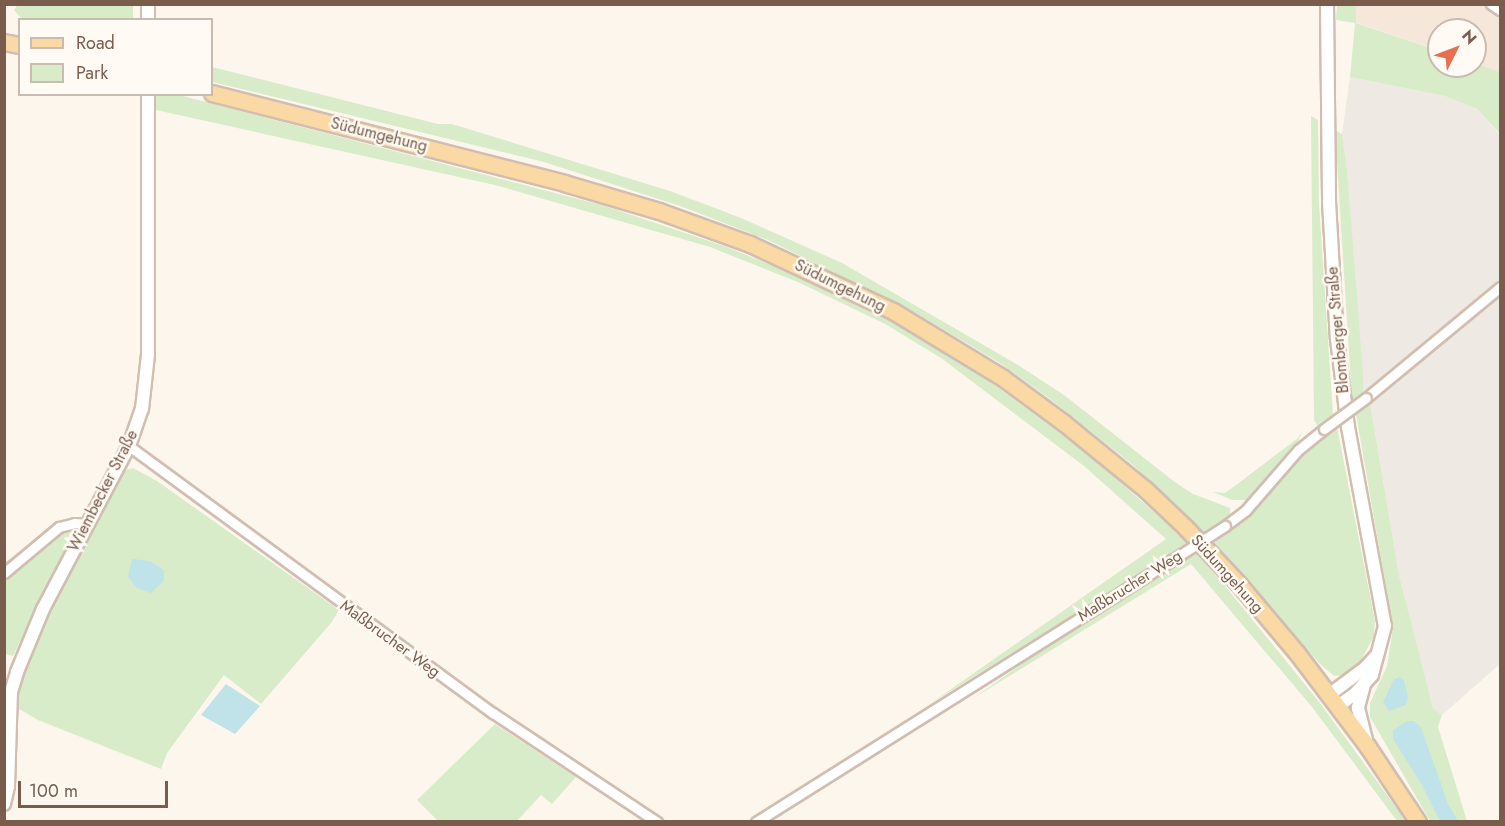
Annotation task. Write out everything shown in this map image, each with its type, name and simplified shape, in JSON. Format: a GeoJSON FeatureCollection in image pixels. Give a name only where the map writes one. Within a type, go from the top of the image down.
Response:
{"type":"FeatureCollection","features":[{"type":"Feature","properties":{"kind":"main road","name":"Südumgehung"},"geometry":{"type":"LineString","coordinates":[[213,93],[553,180],[659,211],[750,244],[893,311],[1003,378],[1064,423],[1137,483],[1185,527],[1231,575],[1334,701]]}},
{"type":"Feature","properties":{"kind":"main road"},"geometry":{"type":"LineString","coordinates":[[1334,701],[1418,822]]}},
{"type":"Feature","properties":{"kind":"street","name":"Blomberger Straße"},"geometry":{"type":"LineString","coordinates":[[1327,4],[1329,202],[1337,339],[1350,437],[1383,609],[1383,638],[1376,668],[1364,685],[1334,701]]}},
{"type":"Feature","properties":{"kind":"street"},"geometry":{"type":"LineString","coordinates":[[1491,4],[1500,10]]}},
{"type":"Feature","properties":{"kind":"street","name":"Wiembecker Straße"},"geometry":{"type":"LineString","coordinates":[[4,804],[10,739],[9,713],[16,672],[43,609],[85,524],[129,446],[142,409],[148,355],[148,96]]}},
{"type":"Feature","properties":{"kind":"street","name":"Maßbrucher Weg"},"geometry":{"type":"LineString","coordinates":[[756,822],[1225,526],[1245,510],[1298,450],[1366,398],[1500,287]]}},
{"type":"Feature","properties":{"kind":"street","name":"Maßbrucher Weg"},"geometry":{"type":"LineString","coordinates":[[129,446],[493,713],[657,822]]}},
{"type":"Feature","properties":{"kind":"street"},"geometry":{"type":"LineString","coordinates":[[4,573],[59,527],[75,523],[85,524]]}},
{"type":"Feature","properties":{"kind":"street"},"geometry":{"type":"LineString","coordinates":[[1334,701],[1379,651]]}},
{"type":"Feature","properties":{"kind":"street"},"geometry":{"type":"LineString","coordinates":[[1364,685],[1359,715],[1368,747]]}},
{"type":"Feature","properties":{"kind":"shaded area"},"geometry":{"type":"Polygon","coordinates":[[[1356,5],[1500,5],[1500,72],[1487,67],[1487,18],[1427,18],[1427,47],[1355,22],[1356,5]]]}},
{"type":"Feature","properties":{"kind":"shaded area"},"geometry":{"type":"Polygon","coordinates":[[[1350,77],[1445,96],[1477,109],[1500,135],[1500,664],[1442,715],[1433,708],[1399,575],[1370,403],[1363,393],[1347,169],[1342,134],[1350,77]]]}},
{"type":"Feature","properties":{"kind":"green space"},"geometry":{"type":"Polygon","coordinates":[[[18,4],[133,5],[133,18],[21,18],[14,10],[18,4]]]}},
{"type":"Feature","properties":{"kind":"green space"},"geometry":{"type":"Polygon","coordinates":[[[1337,5],[1356,5],[1356,23],[1427,47],[1427,78],[1487,78],[1487,67],[1500,72],[1500,134],[1477,109],[1445,96],[1350,77],[1355,23],[1336,20],[1337,5]]]}},
{"type":"Feature","properties":{"kind":"green space"},"geometry":{"type":"Polygon","coordinates":[[[213,67],[438,124],[452,124],[670,191],[741,218],[842,263],[1018,365],[1064,395],[1176,483],[1193,494],[1230,508],[1230,516],[1204,533],[1133,465],[1054,402],[1000,363],[916,313],[768,240],[683,207],[544,162],[213,82],[213,67]]]}},
{"type":"Feature","properties":{"kind":"green space"},"geometry":{"type":"Polygon","coordinates":[[[156,96],[183,96],[605,206],[727,247],[812,282],[889,319],[974,370],[1086,452],[1189,543],[931,703],[1166,539],[1084,466],[941,358],[885,324],[800,283],[710,247],[495,185],[156,110],[156,96]]]}},
{"type":"Feature","properties":{"kind":"green space"},"geometry":{"type":"Polygon","coordinates":[[[1311,116],[1318,120],[1319,204],[1333,415],[1317,425],[1314,420],[1311,116]]]}},
{"type":"Feature","properties":{"kind":"green space"},"geometry":{"type":"Polygon","coordinates":[[[1335,130],[1342,134],[1347,169],[1363,374],[1363,393],[1352,401],[1335,130]]]}},
{"type":"Feature","properties":{"kind":"green space"},"geometry":{"type":"Polygon","coordinates":[[[1370,403],[1399,575],[1433,708],[1442,715],[1438,727],[1467,821],[1430,821],[1370,717],[1370,703],[1387,666],[1393,628],[1356,414],[1370,403]]]}},
{"type":"Feature","properties":{"kind":"green space"},"geometry":{"type":"Polygon","coordinates":[[[1337,427],[1375,621],[1374,636],[1358,666],[1345,675],[1334,676],[1320,664],[1211,540],[1232,528],[1257,505],[1299,457],[1337,427]]]}},
{"type":"Feature","properties":{"kind":"green space"},"geometry":{"type":"Polygon","coordinates":[[[1303,430],[1295,448],[1246,500],[1232,500],[1213,492],[1225,493],[1298,438],[1303,430]]]}},
{"type":"Feature","properties":{"kind":"green space"},"geometry":{"type":"Polygon","coordinates":[[[133,468],[157,481],[339,610],[331,623],[261,704],[224,675],[167,753],[161,769],[38,720],[19,709],[17,689],[28,657],[119,472],[133,468]]]}},
{"type":"Feature","properties":{"kind":"green space"},"geometry":{"type":"Polygon","coordinates":[[[61,521],[72,526],[66,548],[13,656],[5,654],[4,563],[61,521]]]}},
{"type":"Feature","properties":{"kind":"green space"},"geometry":{"type":"Polygon","coordinates":[[[1196,550],[1320,703],[1406,821],[1397,821],[1312,707],[1191,564],[972,699],[1056,640],[1196,550]]]}},
{"type":"Feature","properties":{"kind":"green space"},"geometry":{"type":"Polygon","coordinates":[[[495,724],[576,777],[552,804],[541,795],[517,821],[438,821],[417,800],[495,724]]]}},
{"type":"Feature","properties":{"kind":"water"},"geometry":{"type":"Polygon","coordinates":[[[132,559],[150,561],[164,570],[164,581],[151,593],[137,588],[128,577],[132,559]]]}},
{"type":"Feature","properties":{"kind":"water"},"geometry":{"type":"Polygon","coordinates":[[[1400,677],[1404,680],[1408,698],[1406,705],[1389,711],[1383,702],[1394,679],[1400,677]]]}},
{"type":"Feature","properties":{"kind":"water"},"geometry":{"type":"Polygon","coordinates":[[[226,684],[260,706],[235,734],[201,715],[226,684]]]}},
{"type":"Feature","properties":{"kind":"water"},"geometry":{"type":"Polygon","coordinates":[[[1407,721],[1414,721],[1421,727],[1448,804],[1458,821],[1440,821],[1422,785],[1393,739],[1393,730],[1407,721]]]}}]}
